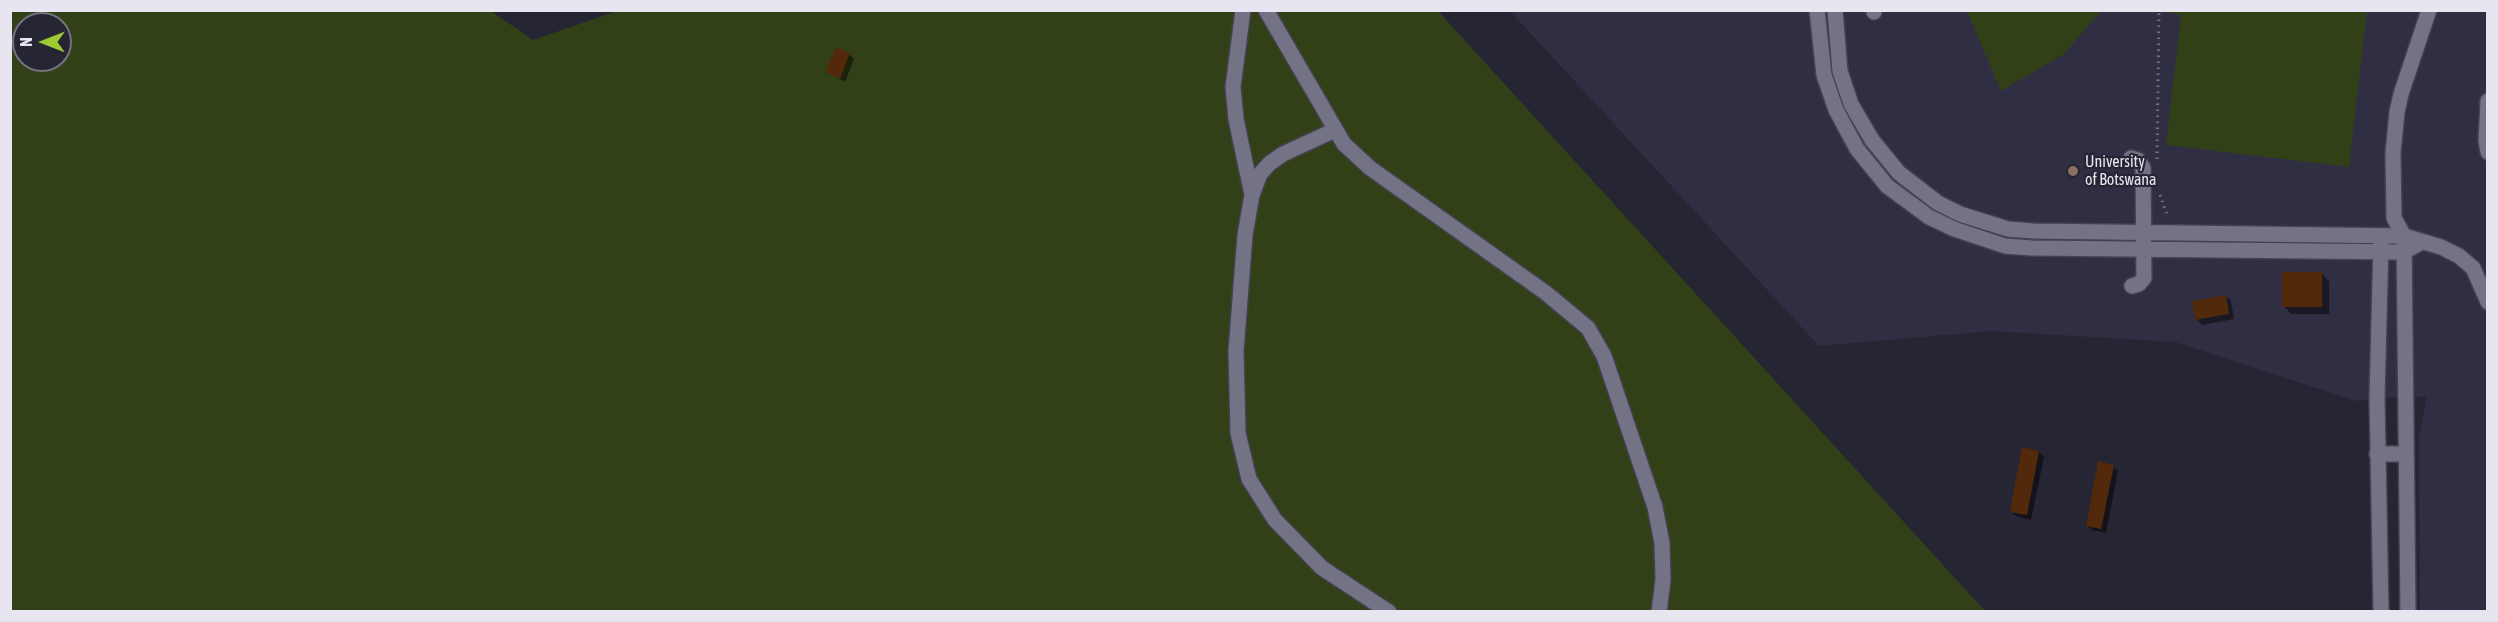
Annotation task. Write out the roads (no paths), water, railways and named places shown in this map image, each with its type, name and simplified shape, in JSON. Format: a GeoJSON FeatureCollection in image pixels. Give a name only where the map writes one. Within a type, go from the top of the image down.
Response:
{"type":"FeatureCollection","features":[{"type":"Feature","properties":{"kind":"street"},"geometry":{"type":"LineString","coordinates":[[1243,10],[1233,87],[1236,119],[1252,195]]}},
{"type":"Feature","properties":{"kind":"street"},"geometry":{"type":"LineString","coordinates":[[1266,10],[1344,144],[1370,168],[1546,292],[1588,328],[1604,356],[1654,507],[1662,543],[1663,580],[1659,612]]}},
{"type":"Feature","properties":{"kind":"street"},"geometry":{"type":"LineString","coordinates":[[1818,10],[1824,75],[1836,110],[1857,149],[1887,186],[1929,217],[1979,239],[2005,246],[2032,248],[2380,252],[2404,244],[2420,243],[2441,247],[2459,256],[2473,268],[2487,302]]}},
{"type":"Feature","properties":{"kind":"street"},"geometry":{"type":"LineString","coordinates":[[1835,10],[1840,70],[1851,104],[1872,140],[1899,173],[1938,203],[1984,223],[2008,229],[2033,231],[2382,235],[2404,244]]}},
{"type":"Feature","properties":{"kind":"street"},"geometry":{"type":"LineString","coordinates":[[2408,612],[2404,244],[2394,218],[2393,153],[2397,112],[2429,10]]}},
{"type":"Feature","properties":{"kind":"street"},"geometry":{"type":"LineString","coordinates":[[2487,101],[2487,152]]}},
{"type":"Feature","properties":{"kind":"street"},"geometry":{"type":"LineString","coordinates":[[1335,130],[1283,154],[1270,163],[1260,174],[1252,195],[1245,235],[1236,351],[1238,433],[1249,479],[1275,520],[1322,568],[1389,612]]}},
{"type":"Feature","properties":{"kind":"street"},"geometry":{"type":"LineString","coordinates":[[2131,158],[2138,160],[2143,168],[2137,194],[2143,232],[2144,278],[2139,284],[2132,286]]}},
{"type":"Feature","properties":{"kind":"street"},"geometry":{"type":"LineString","coordinates":[[2381,612],[2377,454],[2380,252],[2382,235],[2394,218]]}},
{"type":"Feature","properties":{"kind":"street"},"geometry":{"type":"LineString","coordinates":[[2377,454],[2406,454]]}},
{"type":"Feature","properties":{"kind":"place","name":"University of Botswana"},"geometry":{"type":"Point","coordinates":[2073,171]}}]}
